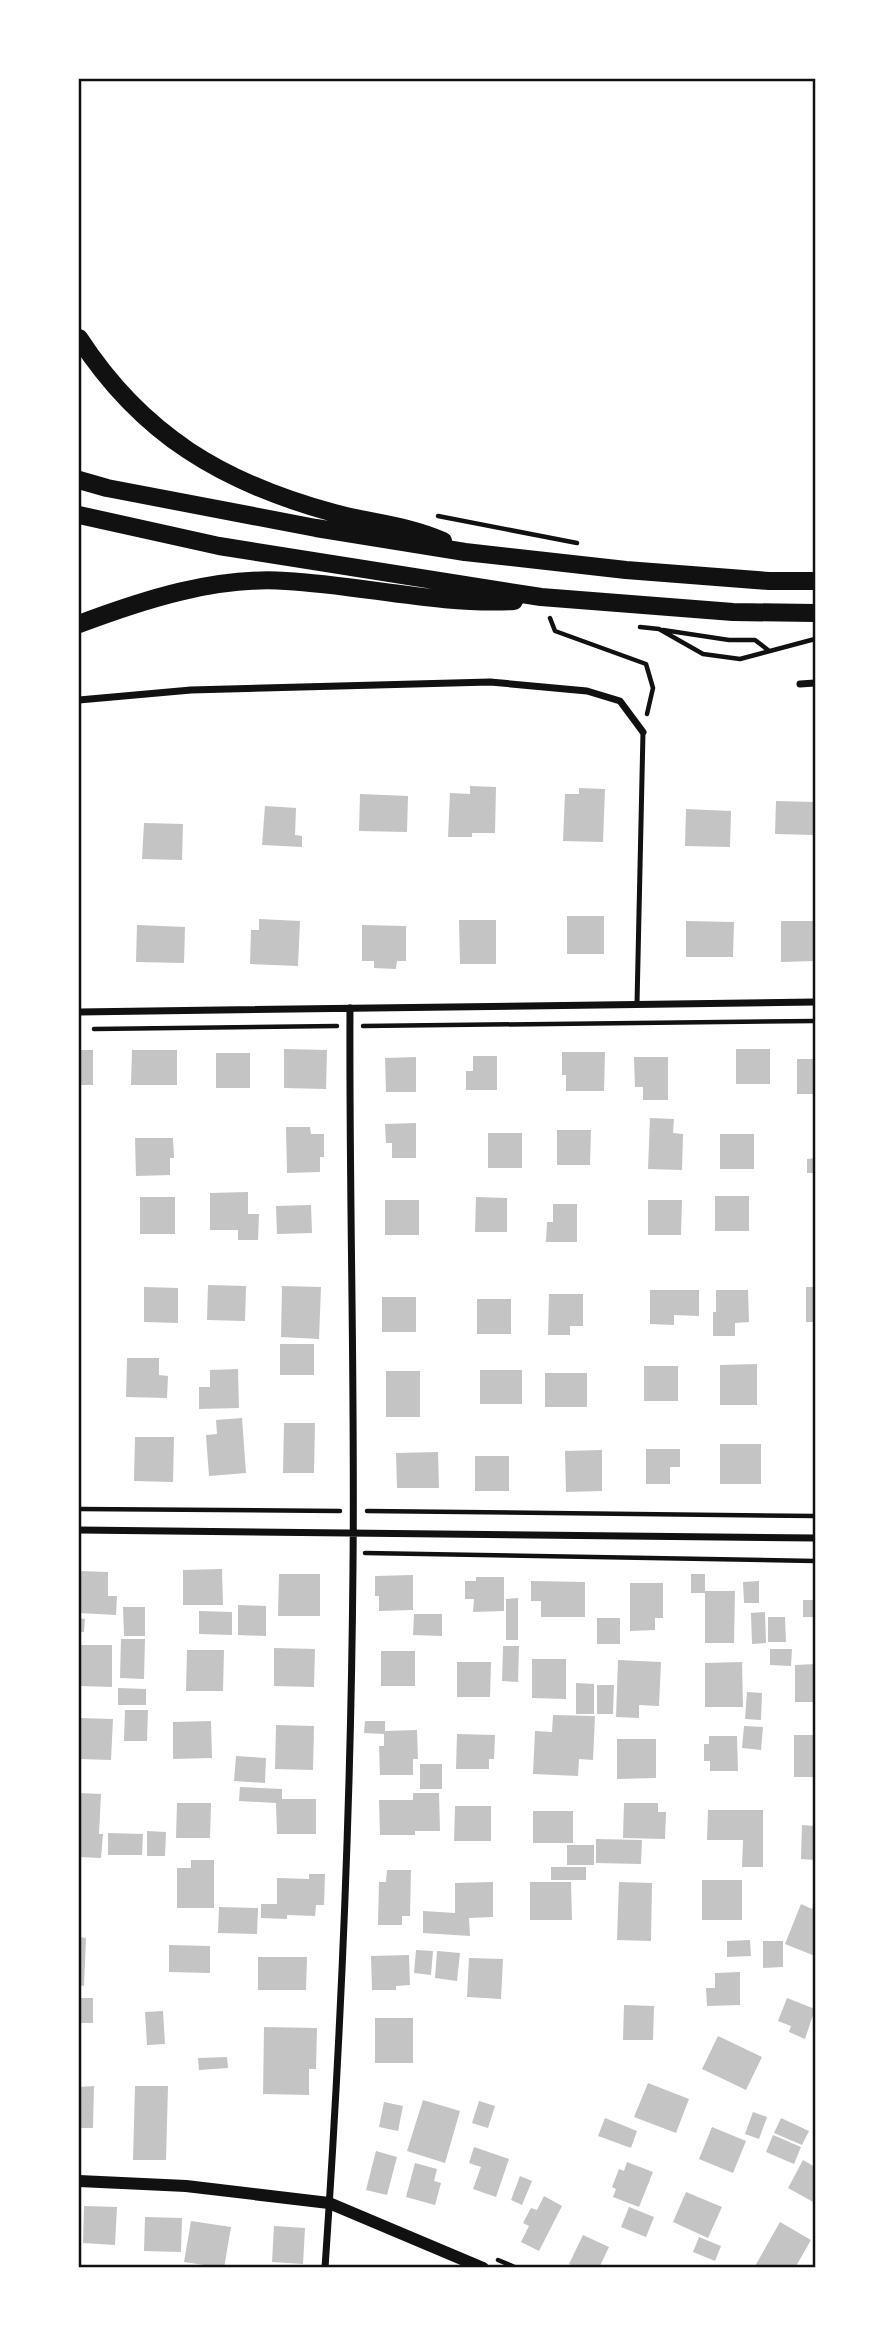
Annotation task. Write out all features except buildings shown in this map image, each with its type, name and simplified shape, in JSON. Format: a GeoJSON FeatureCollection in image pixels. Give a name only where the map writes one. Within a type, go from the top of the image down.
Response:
{"type":"FeatureCollection","features":[{"type":"Feature","properties":{"kind":"main road"},"geometry":{"type":"LineString","coordinates":[[79,338],[132,407],[174,442],[208,463],[245,481],[303,503],[350,517],[415,530],[465,552]]}},
{"type":"Feature","properties":{"kind":"main road"},"geometry":{"type":"LineString","coordinates":[[79,480],[107,488],[316,528],[465,552],[626,570],[769,581],[815,581]]}},
{"type":"Feature","properties":{"kind":"main road"},"geometry":{"type":"LineString","coordinates":[[79,515],[219,546],[541,597],[733,612],[815,613]]}},
{"type":"Feature","properties":{"kind":"main road"},"geometry":{"type":"LineString","coordinates":[[79,624],[168,596],[254,580],[286,580],[481,603],[541,597]]}},
{"type":"Feature","properties":{"kind":"street"},"geometry":{"type":"LineString","coordinates":[[79,699],[191,690],[490,682],[587,691],[620,701],[643,732]]}},
{"type":"Feature","properties":{"kind":"street"},"geometry":{"type":"LineString","coordinates":[[800,684],[815,683]]}},
{"type":"Feature","properties":{"kind":"street"},"geometry":{"type":"LineString","coordinates":[[79,1012],[815,1002]]}},
{"type":"Feature","properties":{"kind":"street"},"geometry":{"type":"LineString","coordinates":[[324,2268],[346,1858],[353,1553],[350,1008]]}},
{"type":"Feature","properties":{"kind":"street"},"geometry":{"type":"LineString","coordinates":[[79,1530],[815,1538]]}},
{"type":"Feature","properties":{"kind":"street"},"geometry":{"type":"LineString","coordinates":[[79,2181],[186,2186],[329,2203],[483,2268]]}},
{"type":"Feature","properties":{"kind":"lane"},"geometry":{"type":"LineString","coordinates":[[636,1004],[643,732]]}},
{"type":"Feature","properties":{"kind":"path"},"geometry":{"type":"LineString","coordinates":[[433,515],[588,545]]}},
{"type":"Feature","properties":{"kind":"path"},"geometry":{"type":"LineString","coordinates":[[550,618],[555,631],[646,664],[653,688],[643,732]]}},
{"type":"Feature","properties":{"kind":"path"},"geometry":{"type":"LineString","coordinates":[[659,629],[729,640],[755,640],[768,650]]}},
{"type":"Feature","properties":{"kind":"path"},"geometry":{"type":"LineString","coordinates":[[92,1028],[815,1021]]}},
{"type":"Feature","properties":{"kind":"path"},"geometry":{"type":"LineString","coordinates":[[79,1509],[815,1516]]}},
{"type":"Feature","properties":{"kind":"path"},"geometry":{"type":"LineString","coordinates":[[353,1553],[815,1561]]}}]}
